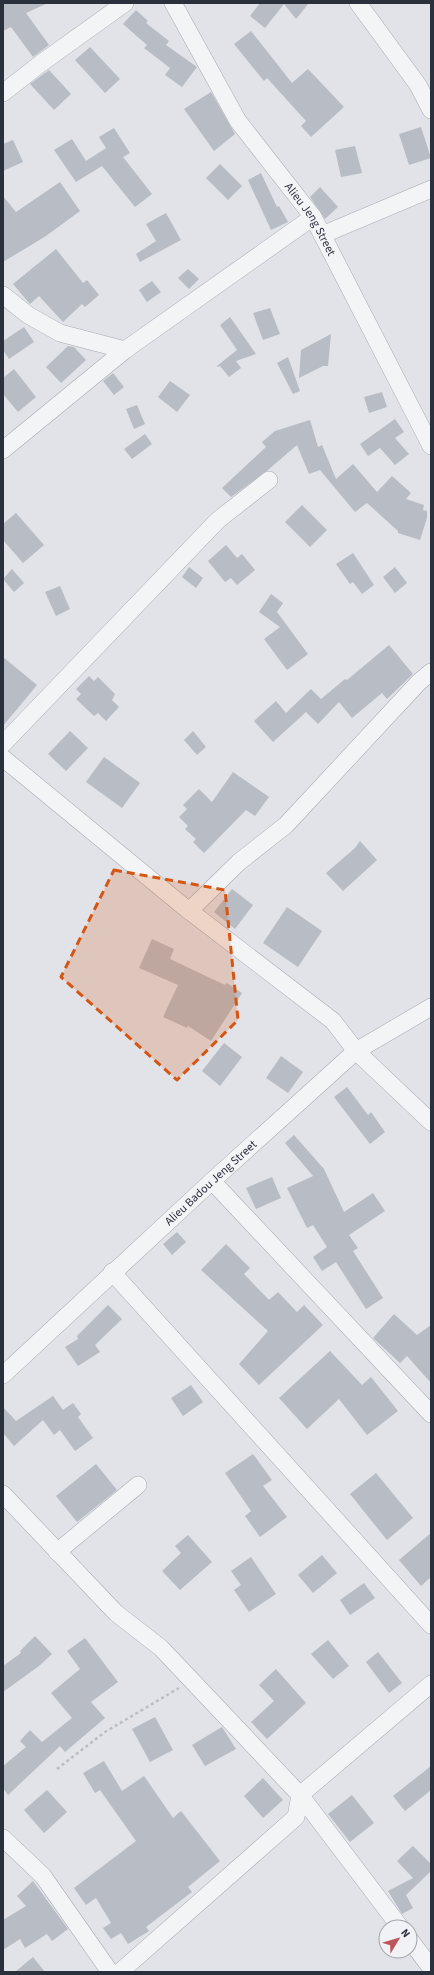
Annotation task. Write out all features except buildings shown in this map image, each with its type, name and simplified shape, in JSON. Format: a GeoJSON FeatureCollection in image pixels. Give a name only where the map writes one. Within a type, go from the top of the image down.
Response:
{"type":"FeatureCollection","features":[{"type":"Feature","properties":{"kind":"street"},"geometry":{"type":"LineString","coordinates":[[3,93],[40,64],[125,3]]}},
{"type":"Feature","properties":{"kind":"street","name":"Alieu Jeng Street"},"geometry":{"type":"LineString","coordinates":[[172,3],[238,121],[313,217],[431,446]]}},
{"type":"Feature","properties":{"kind":"street"},"geometry":{"type":"LineString","coordinates":[[358,3],[418,85],[431,110]]}},
{"type":"Feature","properties":{"kind":"street"},"geometry":{"type":"LineString","coordinates":[[322,235],[431,189]]}},
{"type":"Feature","properties":{"kind":"street"},"geometry":{"type":"LineString","coordinates":[[3,450],[125,350],[313,217]]}},
{"type":"Feature","properties":{"kind":"street"},"geometry":{"type":"LineString","coordinates":[[3,295],[28,315],[60,333],[125,350]]}},
{"type":"Feature","properties":{"kind":"street"},"geometry":{"type":"LineString","coordinates":[[3,744],[218,520],[269,480]]}},
{"type":"Feature","properties":{"kind":"street"},"geometry":{"type":"LineString","coordinates":[[189,911],[239,862],[286,825],[419,682],[431,672]]}},
{"type":"Feature","properties":{"kind":"street"},"geometry":{"type":"LineString","coordinates":[[3,758],[189,911],[333,1021],[356,1051],[431,1122]]}},
{"type":"Feature","properties":{"kind":"street","name":"Alieu Badou Jeng Street"},"geometry":{"type":"LineString","coordinates":[[3,1375],[112,1272],[356,1051],[431,1007]]}},
{"type":"Feature","properties":{"kind":"street"},"geometry":{"type":"LineString","coordinates":[[212,1181],[431,1414]]}},
{"type":"Feature","properties":{"kind":"street"},"geometry":{"type":"LineString","coordinates":[[112,1272],[431,1625]]}},
{"type":"Feature","properties":{"kind":"street"},"geometry":{"type":"LineString","coordinates":[[57,1552],[138,1485]]}},
{"type":"Feature","properties":{"kind":"street"},"geometry":{"type":"LineString","coordinates":[[3,1494],[116,1613],[161,1648],[300,1795],[394,1919]]}},
{"type":"Feature","properties":{"kind":"street"},"geometry":{"type":"LineString","coordinates":[[3,1838],[43,1876],[109,1970],[296,1818],[300,1795],[431,1684]]}},
{"type":"Feature","properties":{"kind":"street"},"geometry":{"type":"LineString","coordinates":[[418,1951],[431,1968]]}},
{"type":"Feature","properties":{"kind":"path"},"geometry":{"type":"LineString","coordinates":[[56,1769],[105,1732],[192,1681]]}},
{"type":"Feature","properties":{"kind":"highlighted area"},"geometry":{"type":"Polygon","coordinates":[[[114,870],[225,890],[238,1020],[177,1080],[61,977],[114,870]]]}}]}
